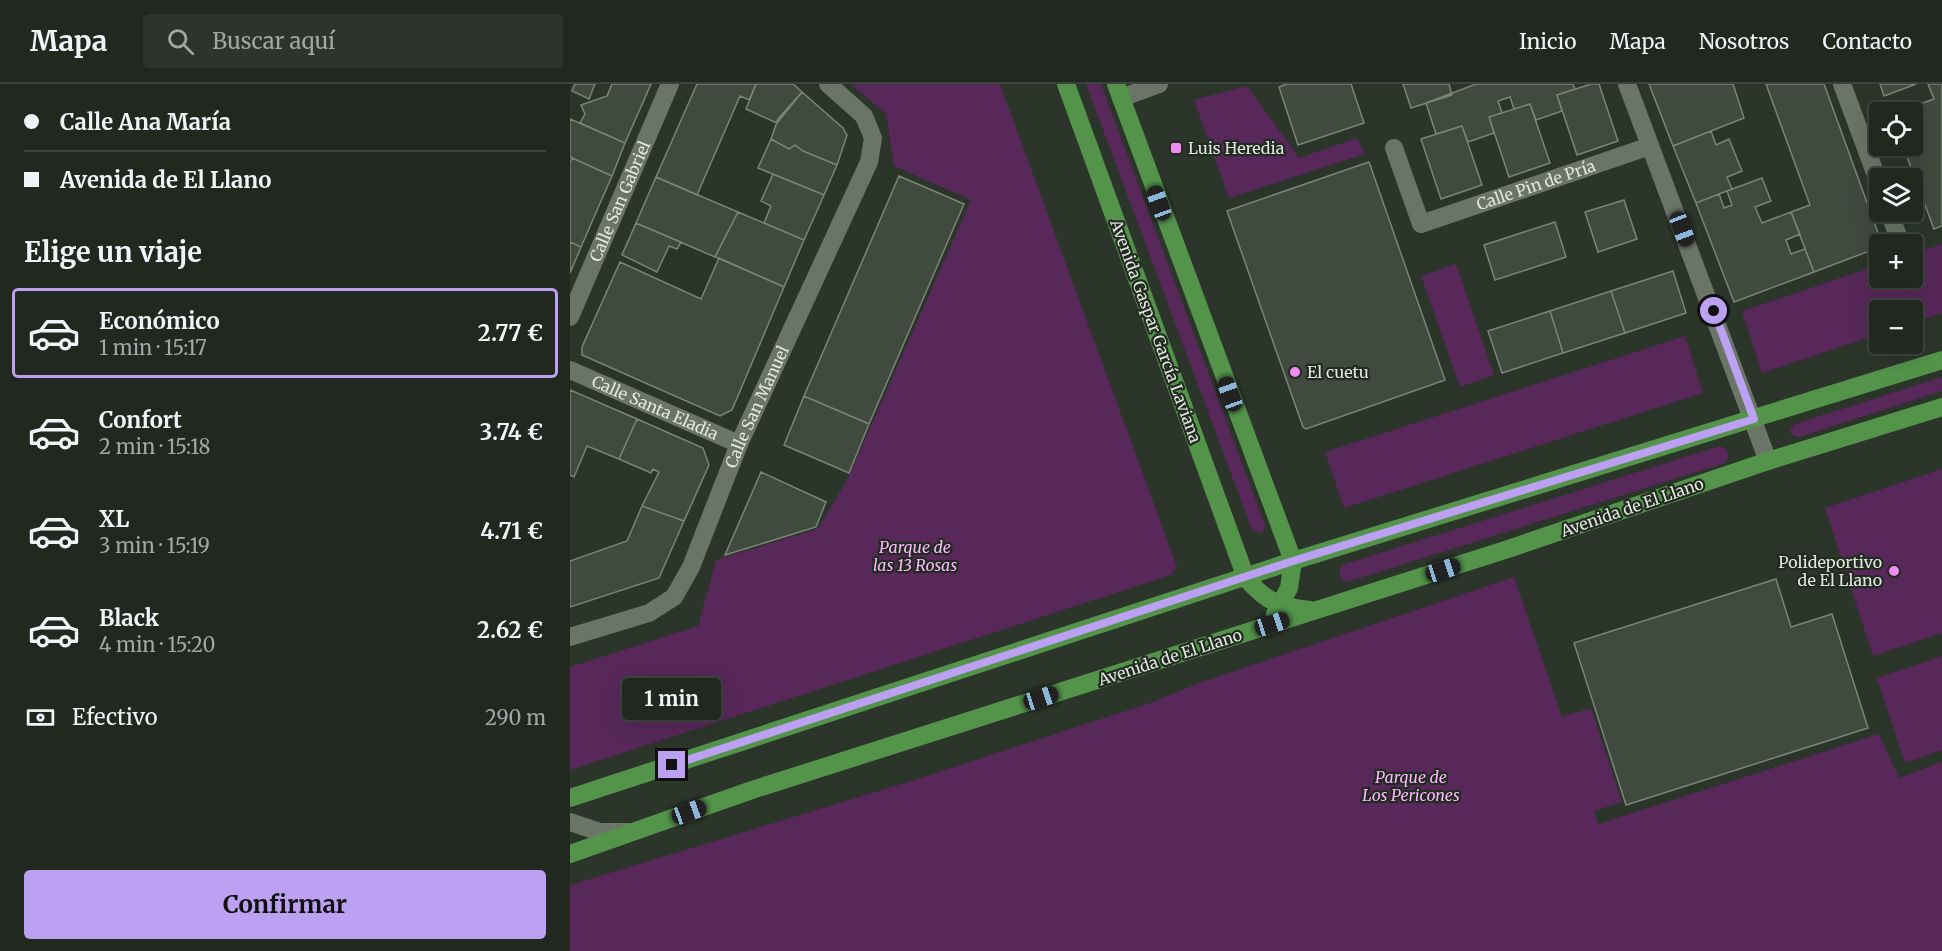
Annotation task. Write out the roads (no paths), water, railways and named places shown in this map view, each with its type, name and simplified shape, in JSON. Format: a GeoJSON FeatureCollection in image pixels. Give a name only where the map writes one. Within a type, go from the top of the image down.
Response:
{"type":"FeatureCollection","features":[{"type":"Feature","properties":{"kind":"main road","name":"Avenida Gaspar García Laviana"},"geometry":{"type":"LineString","coordinates":[[1066,84],[1246,578]]}},
{"type":"Feature","properties":{"kind":"main road"},"geometry":{"type":"LineString","coordinates":[[1118,91],[1293,561],[1289,588],[1278,612],[1251,631]]}},
{"type":"Feature","properties":{"kind":"main road"},"geometry":{"type":"LineString","coordinates":[[570,798],[1293,561],[1942,360]]}},
{"type":"Feature","properties":{"kind":"main road","name":"Avenida de El Llano"},"geometry":{"type":"LineString","coordinates":[[570,854],[752,790],[1506,550],[1768,461],[1942,407]]}},
{"type":"Feature","properties":{"kind":"main road"},"geometry":{"type":"LineString","coordinates":[[1246,578],[1261,597],[1281,605],[1315,610]]}},
{"type":"Feature","properties":{"kind":"street","name":"Calle San Gabriel"},"geometry":{"type":"LineString","coordinates":[[570,317],[670,84]]}},
{"type":"Feature","properties":{"kind":"street","name":"Calle San Manuel"},"geometry":{"type":"LineString","coordinates":[[570,637],[649,613],[674,597],[691,567],[739,444],[869,162],[873,138],[864,116],[828,84]]}},
{"type":"Feature","properties":{"kind":"street"},"geometry":{"type":"LineString","coordinates":[[1118,91],[1159,84]]}},
{"type":"Feature","properties":{"kind":"street"},"geometry":{"type":"LineString","coordinates":[[1627,84],[1768,461]]}},
{"type":"Feature","properties":{"kind":"street"},"geometry":{"type":"LineString","coordinates":[[1842,84],[1873,168]]}},
{"type":"Feature","properties":{"kind":"street","name":"Calle Pin de Pría"},"geometry":{"type":"LineString","coordinates":[[1394,147],[1421,224],[1650,146]]}},
{"type":"Feature","properties":{"kind":"street","name":"Calle Santa Eladia"},"geometry":{"type":"LineString","coordinates":[[570,370],[739,444]]}},
{"type":"Feature","properties":{"kind":"street"},"geometry":{"type":"LineString","coordinates":[[570,822],[600,832],[634,831]]}},
{"type":"Feature","properties":{"kind":"place","name":"Luis Heredia"},"geometry":{"type":"Point","coordinates":[1176,148]}},
{"type":"Feature","properties":{"kind":"place","name":"El cuetu"},"geometry":{"type":"Point","coordinates":[1295,372]}},
{"type":"Feature","properties":{"kind":"place","name":"Polideportivo de El Llano"},"geometry":{"type":"Point","coordinates":[1894,571]}},
{"type":"Feature","properties":{"kind":"park label","name":"Parque de las 13 Rosas"},"geometry":{"type":"Point","coordinates":[915,556]}},
{"type":"Feature","properties":{"kind":"park label","name":"Parque de Los Pericones"},"geometry":{"type":"Point","coordinates":[1411,786]}}]}
